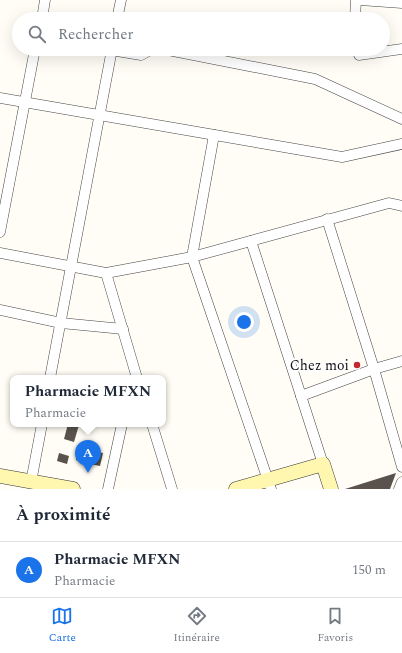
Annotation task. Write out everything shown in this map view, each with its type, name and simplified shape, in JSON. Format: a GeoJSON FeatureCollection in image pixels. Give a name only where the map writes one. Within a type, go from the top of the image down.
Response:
{"type":"FeatureCollection","features":[{"type":"Feature","properties":{"kind":"street"},"geometry":{"type":"LineString","coordinates":[[43,12],[45,0]]}},
{"type":"Feature","properties":{"kind":"street"},"geometry":{"type":"LineString","coordinates":[[118,12],[121,0]]}},
{"type":"Feature","properties":{"kind":"street"},"geometry":{"type":"LineString","coordinates":[[355,12],[356,0]]}},
{"type":"Feature","properties":{"kind":"street"},"geometry":{"type":"LineString","coordinates":[[360,0],[402,3]]}},
{"type":"Feature","properties":{"kind":"street"},"geometry":{"type":"LineString","coordinates":[[390,51],[402,49]]}},
{"type":"Feature","properties":{"kind":"street"},"geometry":{"type":"LineString","coordinates":[[0,232],[35,56]]}},
{"type":"Feature","properties":{"kind":"street"},"geometry":{"type":"LineString","coordinates":[[51,375],[111,56]]}},
{"type":"Feature","properties":{"kind":"street"},"geometry":{"type":"LineString","coordinates":[[198,56],[315,79],[402,118]]}},
{"type":"Feature","properties":{"kind":"street"},"geometry":{"type":"LineString","coordinates":[[0,98],[342,157],[402,144]]}},
{"type":"Feature","properties":{"kind":"street"},"geometry":{"type":"LineString","coordinates":[[214,135],[192,257],[270,484]]}},
{"type":"Feature","properties":{"kind":"street"},"geometry":{"type":"LineString","coordinates":[[0,253],[106,273],[192,257],[389,202],[402,206]]}},
{"type":"Feature","properties":{"kind":"street"},"geometry":{"type":"LineString","coordinates":[[328,219],[402,467]]}},
{"type":"Feature","properties":{"kind":"street"},"geometry":{"type":"LineString","coordinates":[[251,241],[331,489]]}},
{"type":"Feature","properties":{"kind":"street"},"geometry":{"type":"LineString","coordinates":[[106,273],[136,375]]}},
{"type":"Feature","properties":{"kind":"street"},"geometry":{"type":"LineString","coordinates":[[0,310],[60,323],[123,329]]}},
{"type":"Feature","properties":{"kind":"street"},"geometry":{"type":"LineString","coordinates":[[301,396],[374,369],[402,361]]}},
{"type":"Feature","properties":{"kind":"street"},"geometry":{"type":"LineString","coordinates":[[31,482],[41,427]]}},
{"type":"Feature","properties":{"kind":"street"},"geometry":{"type":"LineString","coordinates":[[108,489],[121,427]]}},
{"type":"Feature","properties":{"kind":"street"},"geometry":{"type":"LineString","coordinates":[[153,427],[172,489]]}},
{"type":"Feature","properties":{"kind":"street"},"geometry":{"type":"LineString","coordinates":[[236,489],[270,484],[323,464]]}},
{"type":"Feature","properties":{"kind":"street"},"geometry":{"type":"LineString","coordinates":[[0,476],[73,489]]}},
{"type":"Feature","properties":{"kind":"street"},"geometry":{"type":"LineString","coordinates":[[399,489],[402,482]]}},
{"type":"Feature","properties":{"kind":"building"},"geometry":{"type":"Polygon","coordinates":[[[67,427],[78,427],[74,442],[64,439],[67,427]]]}},
{"type":"Feature","properties":{"kind":"building"},"geometry":{"type":"Polygon","coordinates":[[[79,448],[91,451],[87,464],[76,460],[79,448]]]}},
{"type":"Feature","properties":{"kind":"building"},"geometry":{"type":"Polygon","coordinates":[[[92,451],[103,453],[100,466],[90,464],[92,451]]]}},
{"type":"Feature","properties":{"kind":"building"},"geometry":{"type":"Polygon","coordinates":[[[59,453],[69,456],[67,464],[57,461],[59,453]]]}},
{"type":"Feature","properties":{"kind":"building"},"geometry":{"type":"Polygon","coordinates":[[[396,473],[390,489],[345,489],[396,473]]]}},
{"type":"Feature","properties":{"kind":"place","name":"Chez moi"},"geometry":{"type":"Point","coordinates":[357,365]}},
{"type":"Feature","properties":{"kind":"place","name":"Pharmacie MFXN"},"geometry":{"type":"Point","coordinates":[88,473]}}]}
